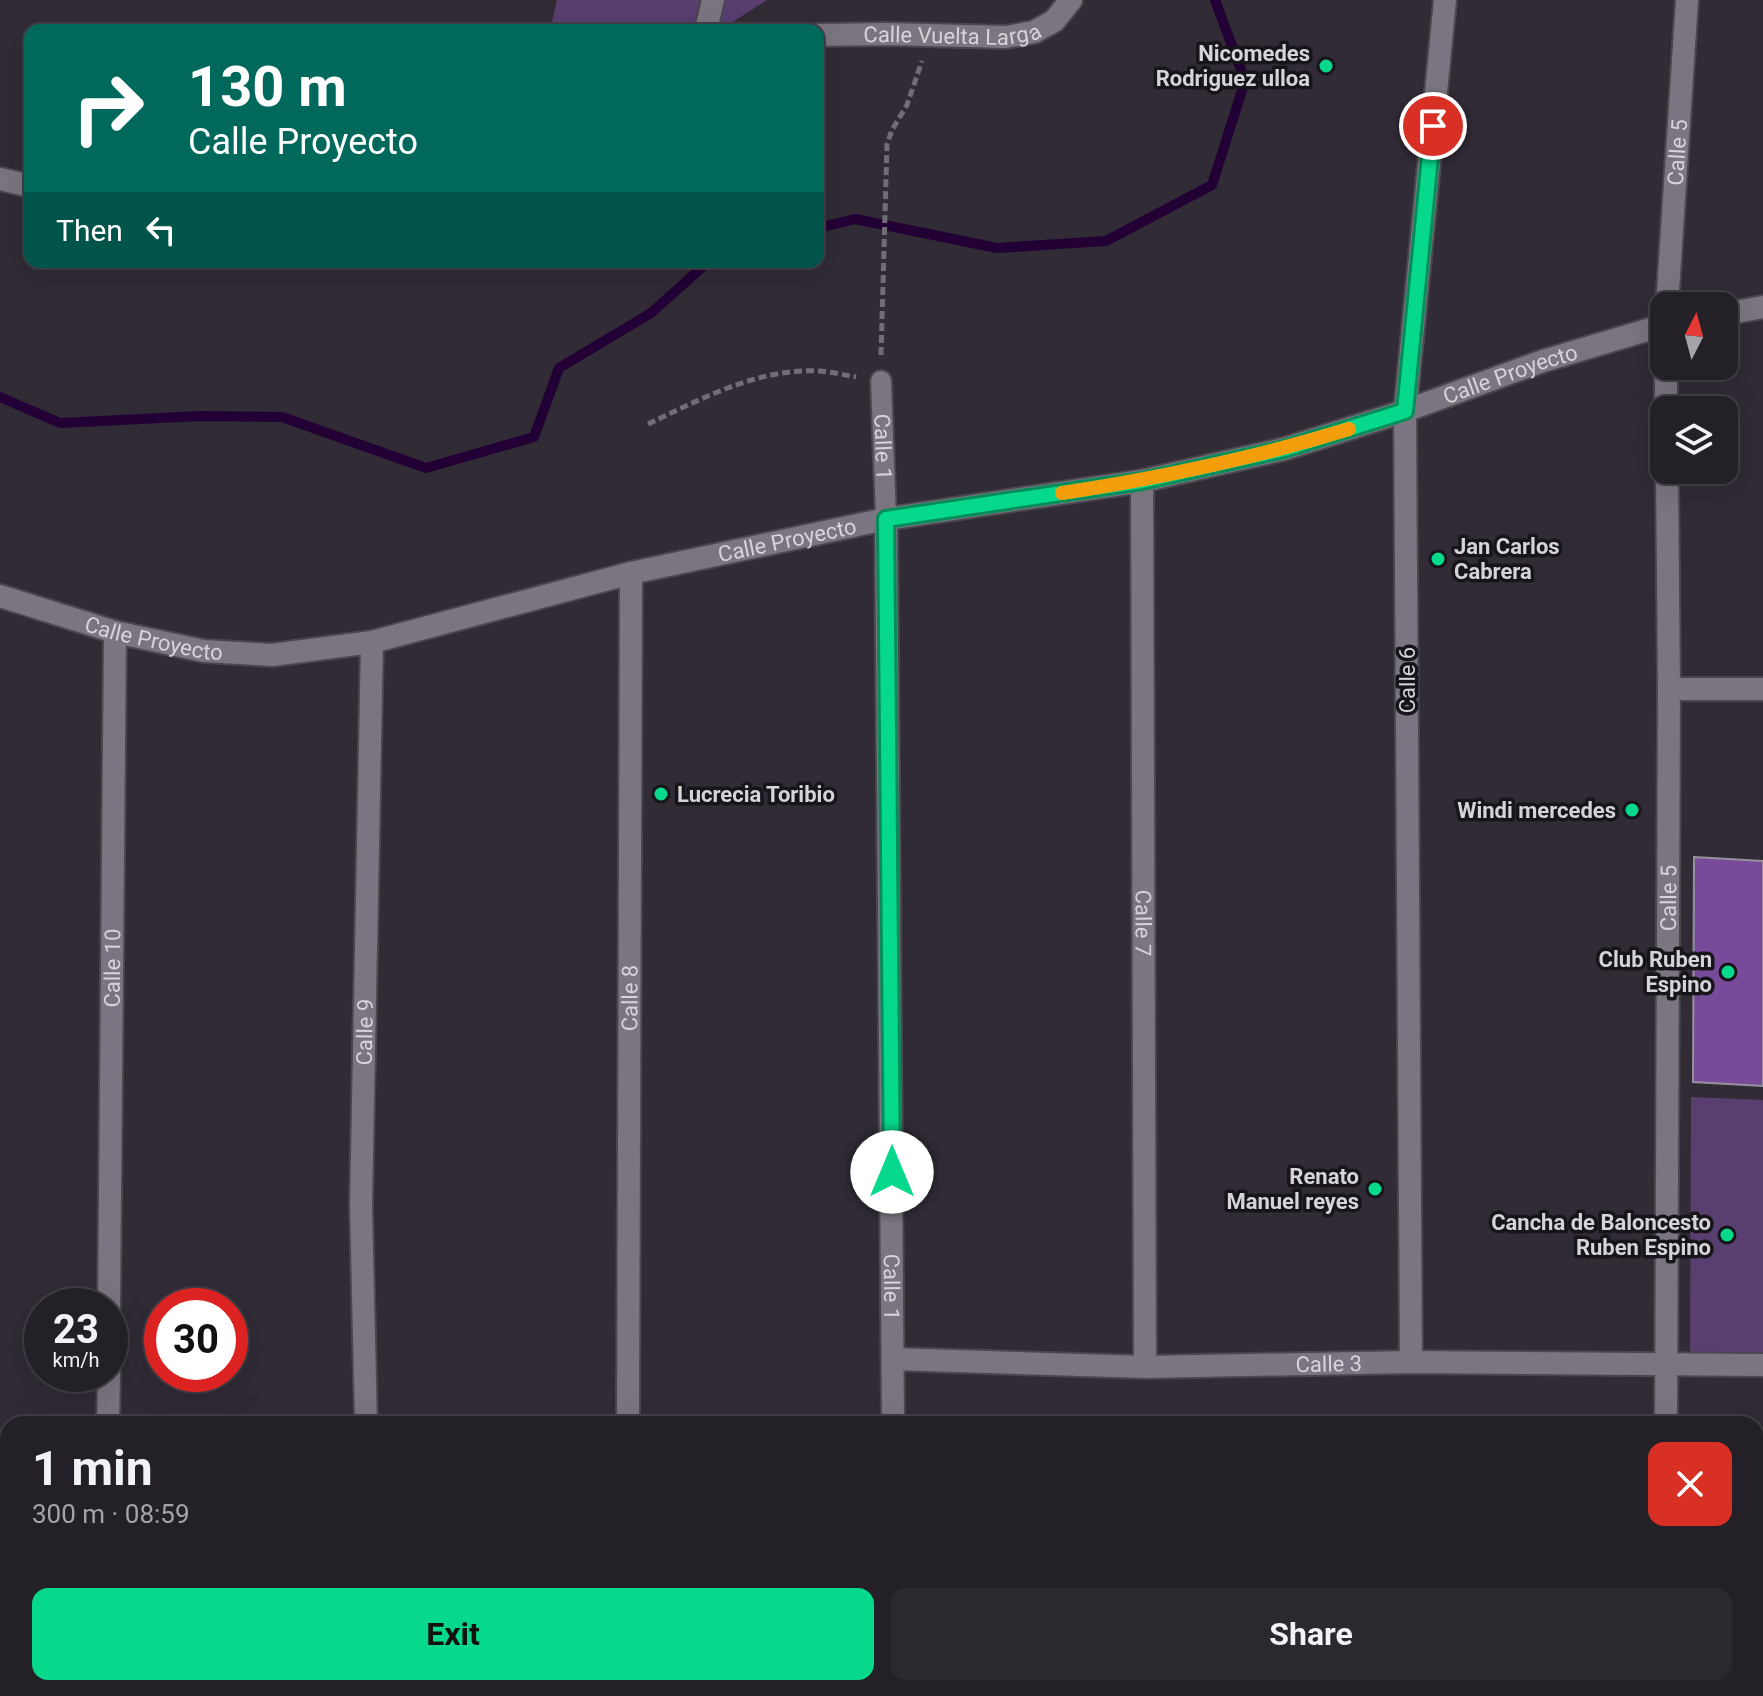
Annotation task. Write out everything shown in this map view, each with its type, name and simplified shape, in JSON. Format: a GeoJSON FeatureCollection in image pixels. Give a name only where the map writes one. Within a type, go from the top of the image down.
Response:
{"type":"FeatureCollection","features":[{"type":"Feature","properties":{"kind":"street"},"geometry":{"type":"LineString","coordinates":[[707,24],[713,0]]}},
{"type":"Feature","properties":{"kind":"street","name":"Calle Vuelta Larga"},"geometry":{"type":"LineString","coordinates":[[824,35],[1006,37],[1034,32],[1054,21],[1071,0]]}},
{"type":"Feature","properties":{"kind":"street","name":"Calle 6"},"geometry":{"type":"LineString","coordinates":[[1411,1362],[1405,411],[1445,0]]}},
{"type":"Feature","properties":{"kind":"street","name":"Calle 5"},"geometry":{"type":"LineString","coordinates":[[1668,292],[1687,0]]}},
{"type":"Feature","properties":{"kind":"street"},"geometry":{"type":"LineString","coordinates":[[0,179],[24,185]]}},
{"type":"Feature","properties":{"kind":"street"},"geometry":{"type":"LineString","coordinates":[[1738,311],[1763,307]]}},
{"type":"Feature","properties":{"kind":"street","name":"Calle Proyecto"},"geometry":{"type":"LineString","coordinates":[[0,596],[115,632],[235,655],[307,652],[372,642],[631,573],[886,519],[1142,481],[1284,449],[1405,411],[1543,361],[1650,329]]}},
{"type":"Feature","properties":{"kind":"street","name":"Calle 7"},"geometry":{"type":"LineString","coordinates":[[1142,481],[1145,1367]]}},
{"type":"Feature","properties":{"kind":"street","name":"Calle 5"},"geometry":{"type":"LineString","coordinates":[[1666,1416],[1667,484]]}},
{"type":"Feature","properties":{"kind":"street","name":"Calle 1"},"geometry":{"type":"LineString","coordinates":[[886,519],[893,1416]]}},
{"type":"Feature","properties":{"kind":"street","name":"Calle 8"},"geometry":{"type":"LineString","coordinates":[[628,1416],[631,573]]}},
{"type":"Feature","properties":{"kind":"street","name":"Calle 10"},"geometry":{"type":"LineString","coordinates":[[109,1288],[115,632]]}},
{"type":"Feature","properties":{"kind":"street","name":"Calle 9"},"geometry":{"type":"LineString","coordinates":[[366,1416],[361,1205],[372,642]]}},
{"type":"Feature","properties":{"kind":"street"},"geometry":{"type":"LineString","coordinates":[[1669,689],[1763,689]]}},
{"type":"Feature","properties":{"kind":"street","name":"Calle 3"},"geometry":{"type":"LineString","coordinates":[[893,1359],[1145,1367],[1411,1362],[1763,1365]]}},
{"type":"Feature","properties":{"kind":"street"},"geometry":{"type":"LineString","coordinates":[[108,1416],[109,1392]]}},
{"type":"Feature","properties":{"kind":"lane","name":"Calle 1"},"geometry":{"type":"LineString","coordinates":[[881,381],[886,519]]}},
{"type":"Feature","properties":{"kind":"path"},"geometry":{"type":"LineString","coordinates":[[648,424],[726,388],[779,374],[819,371],[881,381],[887,144],[907,105],[932,35]]}},
{"type":"Feature","properties":{"kind":"shaded area"},"geometry":{"type":"Polygon","coordinates":[[[557,0],[767,0],[729,24],[551,24],[557,0]]]}},
{"type":"Feature","properties":{"kind":"shaded area","name":"Cancha de Baloncesto Ruben Espino"},"geometry":{"type":"Polygon","coordinates":[[[1691,1097],[1763,1100],[1763,1370],[1690,1370],[1691,1097]]]}},
{"type":"Feature","properties":{"kind":"building","name":"Club Ruben Espino"},"geometry":{"type":"Polygon","coordinates":[[[1694,857],[1763,861],[1763,1086],[1693,1082],[1694,857]]]}},
{"type":"Feature","properties":{"kind":"waterway"},"geometry":{"type":"LineString","coordinates":[[824,227],[855,219],[997,248],[1106,241],[1212,185],[1245,81],[1215,0]]}},
{"type":"Feature","properties":{"kind":"waterway"},"geometry":{"type":"LineString","coordinates":[[0,397],[60,423],[201,416],[282,417],[426,468],[534,437],[559,368],[651,313],[701,268]]}},
{"type":"Feature","properties":{"kind":"slow traffic"},"geometry":{"type":"LineString","coordinates":[[1062,493],[1142,481],[1284,449],[1349,429]]}},
{"type":"Feature","properties":{"kind":"place","name":"Nicomedes Rodriguez ulloa"},"geometry":{"type":"Point","coordinates":[1326,66]}},
{"type":"Feature","properties":{"kind":"place","name":"Jan Carlos Cabrera"},"geometry":{"type":"Point","coordinates":[1438,559]}},
{"type":"Feature","properties":{"kind":"place","name":"Lucrecia Toribio"},"geometry":{"type":"Point","coordinates":[661,794]}},
{"type":"Feature","properties":{"kind":"place","name":"Windi mercedes"},"geometry":{"type":"Point","coordinates":[1632,810]}},
{"type":"Feature","properties":{"kind":"place","name":"Club Ruben Espino"},"geometry":{"type":"Point","coordinates":[1728,972]}},
{"type":"Feature","properties":{"kind":"place","name":"Renato Manuel reyes"},"geometry":{"type":"Point","coordinates":[1375,1189]}},
{"type":"Feature","properties":{"kind":"place","name":"Cancha de Baloncesto Ruben Espino"},"geometry":{"type":"Point","coordinates":[1727,1235]}},
{"type":"Feature","properties":{"kind":"route"},"geometry":{"type":"LineString","coordinates":[[892,1172],[886,519],[1142,481],[1284,449],[1405,411],[1433,126]]}}]}
